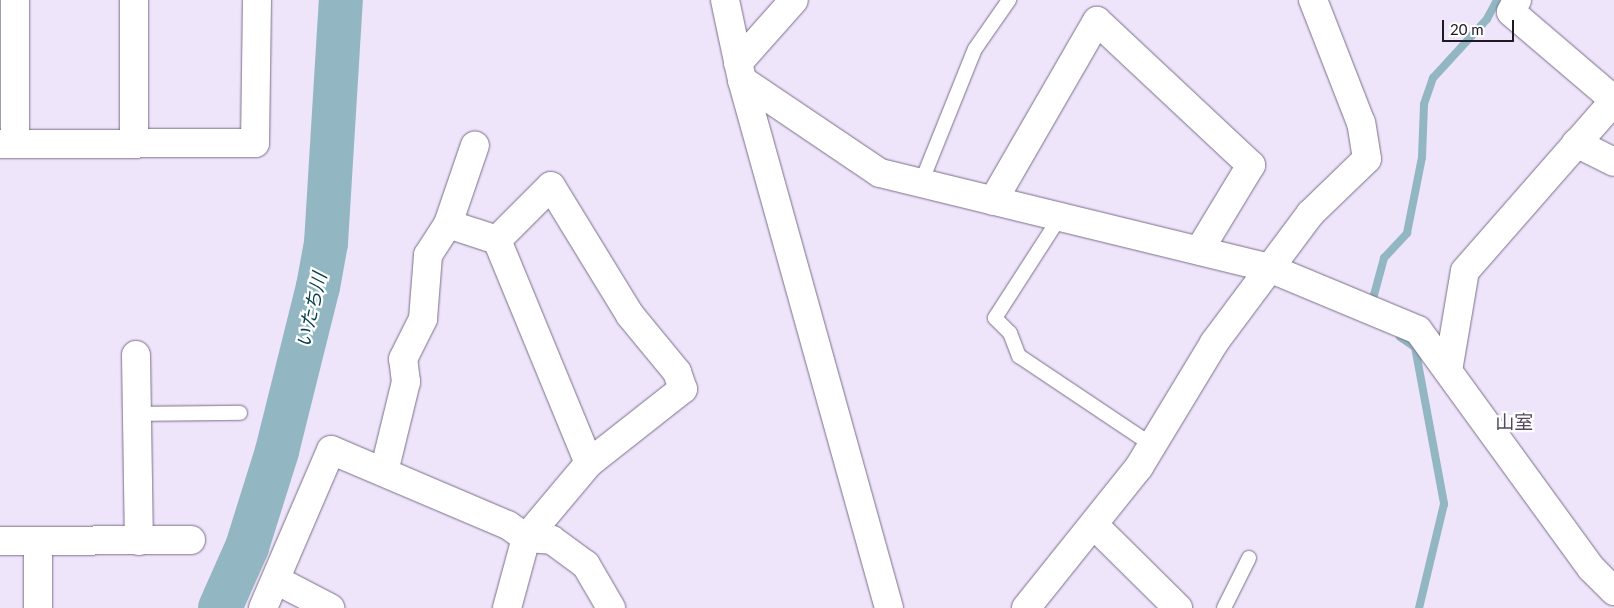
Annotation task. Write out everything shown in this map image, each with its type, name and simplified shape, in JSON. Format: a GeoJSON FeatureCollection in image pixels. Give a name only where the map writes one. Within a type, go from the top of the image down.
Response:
{"type":"FeatureCollection","features":[{"type":"Feature","properties":{"kind":"street"},"geometry":{"type":"LineString","coordinates":[[15,0],[7,144],[255,143],[257,0]]}},
{"type":"Feature","properties":{"kind":"street"},"geometry":{"type":"LineString","coordinates":[[134,0],[134,143]]}},
{"type":"Feature","properties":{"kind":"street"},"geometry":{"type":"LineString","coordinates":[[725,0],[740,72],[889,608]]}},
{"type":"Feature","properties":{"kind":"street"},"geometry":{"type":"LineString","coordinates":[[740,72],[794,0]]}},
{"type":"Feature","properties":{"kind":"street"},"geometry":{"type":"LineString","coordinates":[[1026,608],[1095,526],[1152,446],[1214,343],[1310,214],[1367,159],[1361,123],[1313,0]]}},
{"type":"Feature","properties":{"kind":"street"},"geometry":{"type":"LineString","coordinates":[[1448,371],[1465,271],[1614,100],[1511,12],[1517,0]]}},
{"type":"Feature","properties":{"kind":"street"},"geometry":{"type":"LineString","coordinates":[[993,200],[1097,21],[1250,165],[1199,251]]}},
{"type":"Feature","properties":{"kind":"street"},"geometry":{"type":"LineString","coordinates":[[740,72],[880,173],[1269,268],[1418,330],[1591,568],[1614,591]]}},
{"type":"Feature","properties":{"kind":"street"},"geometry":{"type":"LineString","coordinates":[[1576,143],[1614,162]]}},
{"type":"Feature","properties":{"kind":"street"},"geometry":{"type":"LineString","coordinates":[[384,472],[406,382],[403,359],[423,319],[428,255],[448,224],[475,144]]}},
{"type":"Feature","properties":{"kind":"street"},"geometry":{"type":"LineString","coordinates":[[497,240],[551,186],[630,314],[677,372],[683,388],[589,463],[526,538],[507,608]]}},
{"type":"Feature","properties":{"kind":"street"},"geometry":{"type":"LineString","coordinates":[[448,224],[497,240],[589,463]]}},
{"type":"Feature","properties":{"kind":"street"},"geometry":{"type":"LineString","coordinates":[[136,355],[139,541]]}},
{"type":"Feature","properties":{"kind":"street"},"geometry":{"type":"LineString","coordinates":[[263,608],[278,581],[331,450],[508,526],[526,538],[552,540],[586,564],[611,608]]}},
{"type":"Feature","properties":{"kind":"street"},"geometry":{"type":"LineString","coordinates":[[1095,526],[1178,608]]}},
{"type":"Feature","properties":{"kind":"street"},"geometry":{"type":"LineString","coordinates":[[0,542],[191,540]]}},
{"type":"Feature","properties":{"kind":"street"},"geometry":{"type":"LineString","coordinates":[[38,541],[38,608]]}},
{"type":"Feature","properties":{"kind":"street"},"geometry":{"type":"LineString","coordinates":[[278,581],[330,608]]}},
{"type":"Feature","properties":{"kind":"lane"},"geometry":{"type":"LineString","coordinates":[[921,183],[975,49],[1009,0]]}},
{"type":"Feature","properties":{"kind":"lane"},"geometry":{"type":"LineString","coordinates":[[1060,217],[995,318],[1010,333],[1019,356],[1152,446]]}},
{"type":"Feature","properties":{"kind":"lane"},"geometry":{"type":"LineString","coordinates":[[137,414],[240,413]]}},
{"type":"Feature","properties":{"kind":"lane"},"geometry":{"type":"LineString","coordinates":[[1224,608],[1249,558]]}},
{"type":"Feature","properties":{"kind":"waterway","name":"いたち川"},"geometry":{"type":"LineString","coordinates":[[220,608],[247,547],[277,451],[318,287],[326,243],[341,0]]}},
{"type":"Feature","properties":{"kind":"waterway"},"geometry":{"type":"LineString","coordinates":[[1371,306],[1384,258],[1407,233],[1422,157],[1424,104],[1433,78],[1487,19],[1497,0]]}},
{"type":"Feature","properties":{"kind":"waterway"},"geometry":{"type":"LineString","coordinates":[[1400,337],[1415,347],[1444,504],[1419,608]]}},
{"type":"Feature","properties":{"kind":"district","name":"山室"},"geometry":{"type":"Point","coordinates":[1514,422]}}]}
